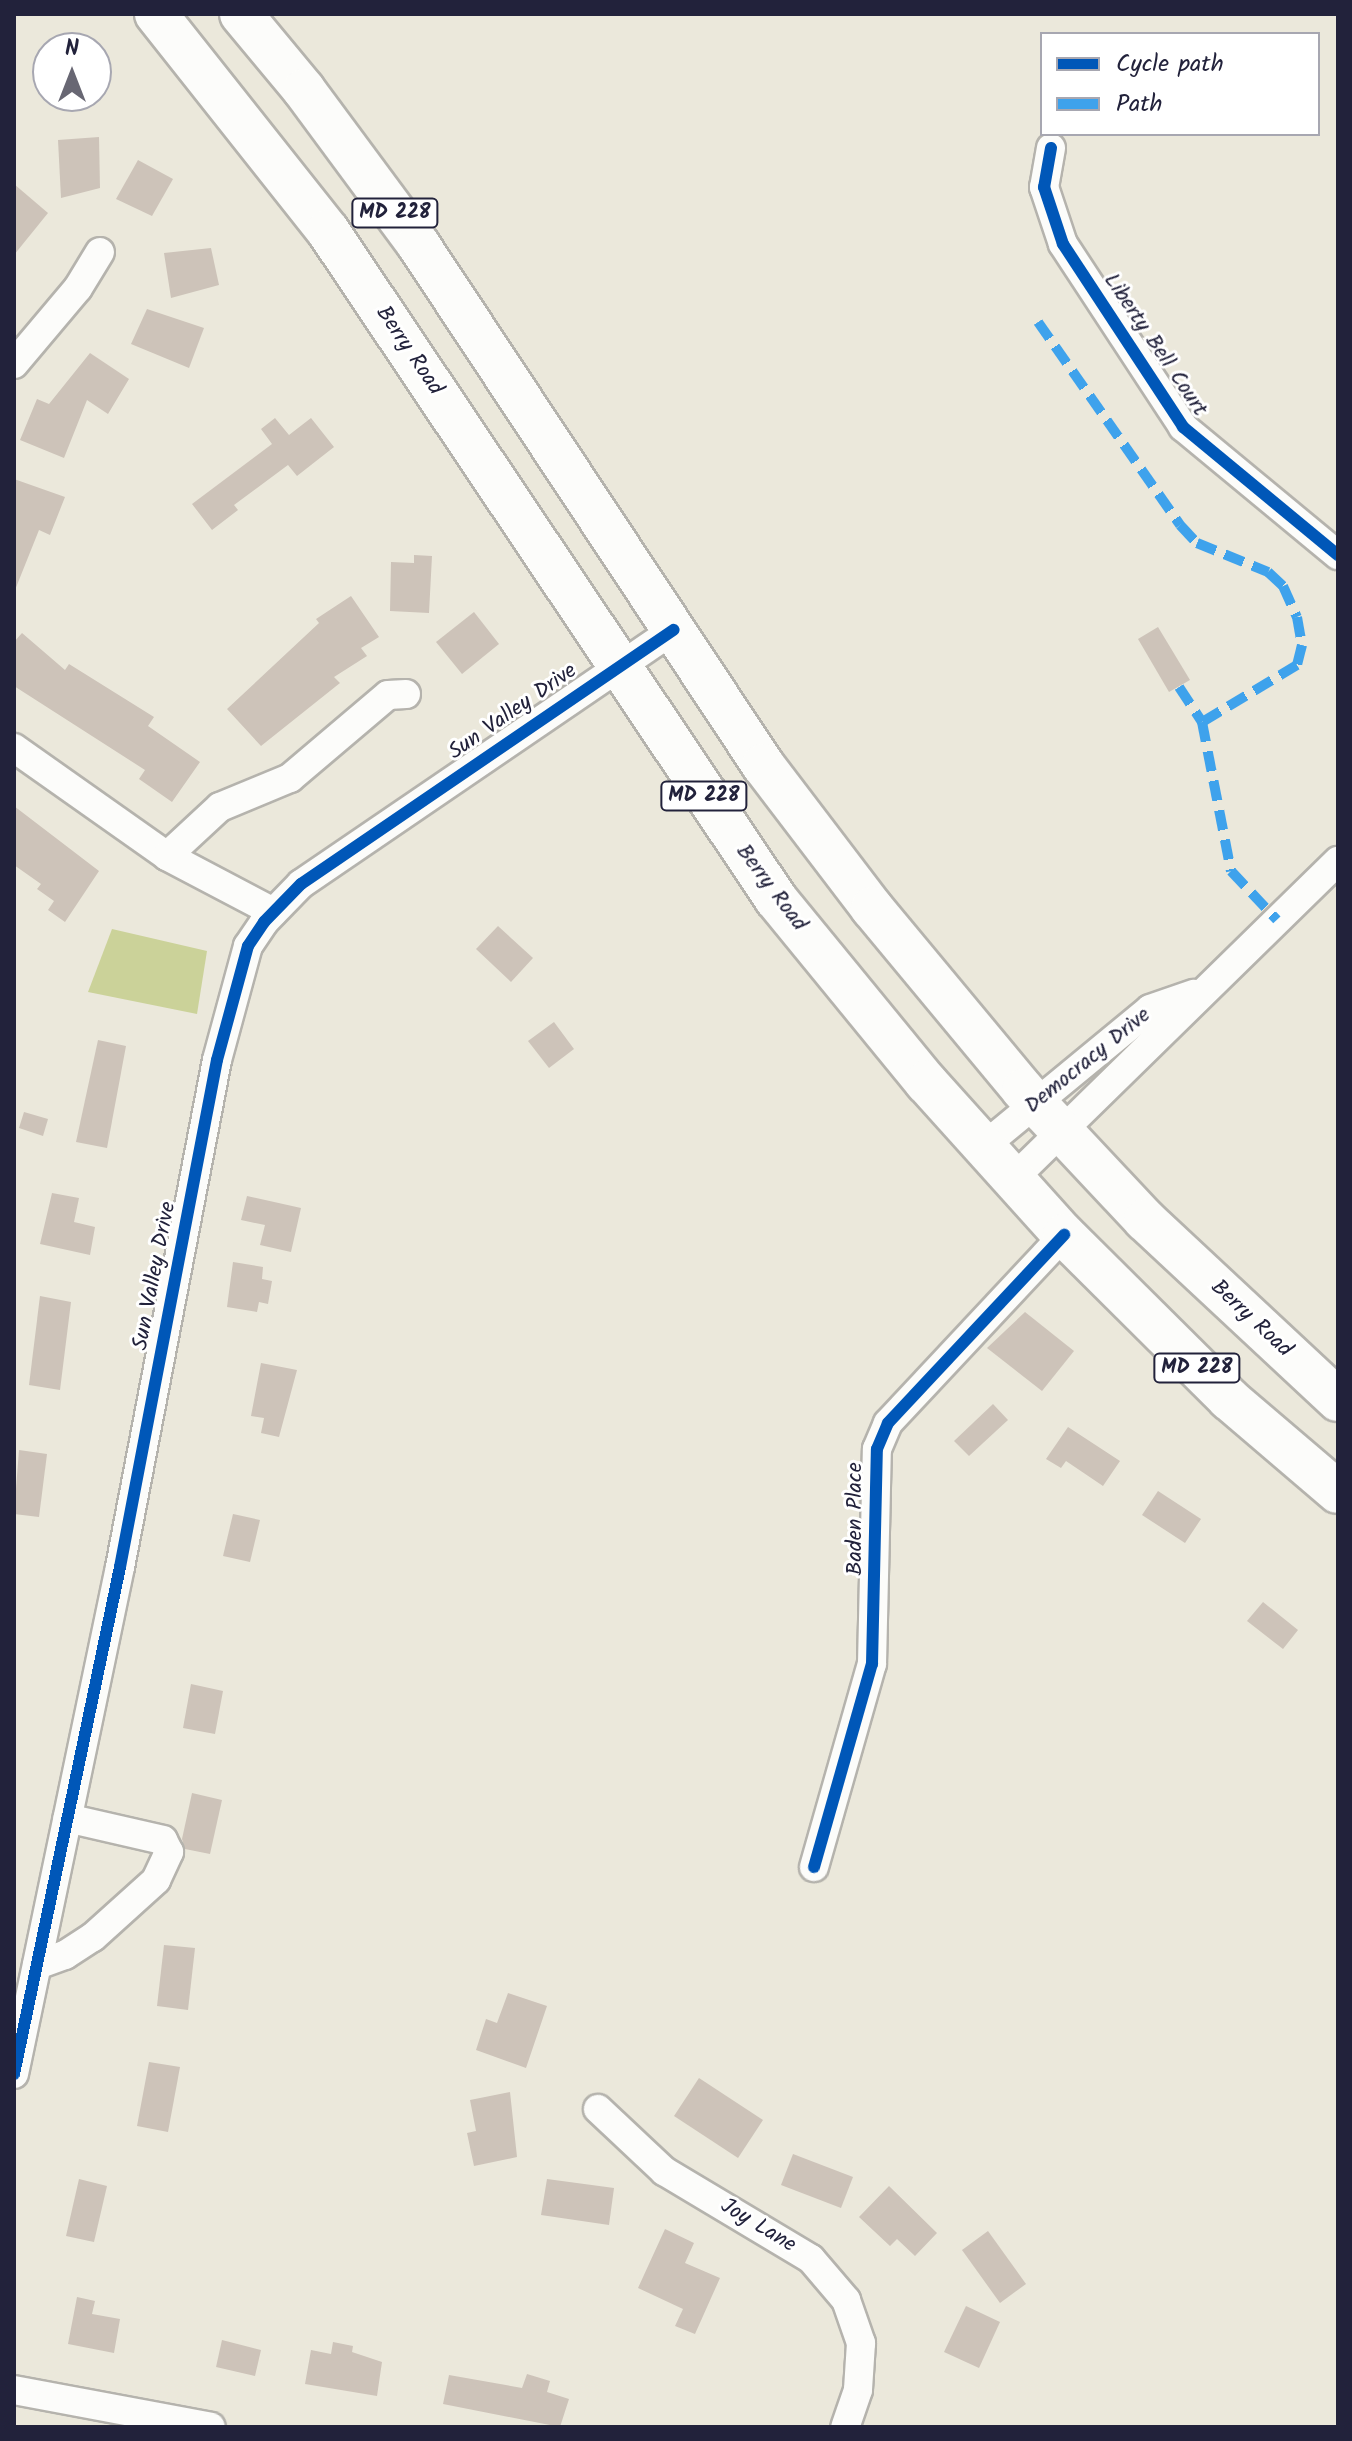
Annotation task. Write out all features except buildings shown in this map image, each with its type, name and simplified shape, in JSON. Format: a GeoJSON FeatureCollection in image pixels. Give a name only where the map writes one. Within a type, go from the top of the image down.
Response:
{"type":"FeatureCollection","features":[{"type":"Feature","properties":{"kind":"highway","name":"Berry Road"},"geometry":{"type":"LineString","coordinates":[[156,14],[328,231],[776,899],[984,1146],[1064,1235],[1229,1399],[1338,1492]]}},
{"type":"Feature","properties":{"kind":"highway","name":"Berry Road"},"geometry":{"type":"LineString","coordinates":[[241,14],[304,90],[418,244],[763,765],[872,908],[1048,1116],[1145,1220],[1338,1400]]}},
{"type":"Feature","properties":{"kind":"street","name":"Liberty Bell Court"},"geometry":{"type":"LineString","coordinates":[[1051,148],[1044,187],[1063,244],[1183,427],[1338,555]]}},
{"type":"Feature","properties":{"kind":"street"},"geometry":{"type":"LineString","coordinates":[[14,364],[78,288],[100,252]]}},
{"type":"Feature","properties":{"kind":"street","name":"Sun Valley Drive"},"geometry":{"type":"LineString","coordinates":[[14,2074],[217,1060],[248,946],[273,912],[301,884],[618,665],[674,630]]}},
{"type":"Feature","properties":{"kind":"street"},"geometry":{"type":"LineString","coordinates":[[167,856],[220,807],[290,778],[388,695],[406,694]]}},
{"type":"Feature","properties":{"kind":"street"},"geometry":{"type":"LineString","coordinates":[[14,748],[167,856],[273,912]]}},
{"type":"Feature","properties":{"kind":"street","name":"Democracy Drive"},"geometry":{"type":"LineString","coordinates":[[984,1146],[1048,1116],[1202,992],[1338,861]]}},
{"type":"Feature","properties":{"kind":"street","name":"Democracy Drive"},"geometry":{"type":"LineString","coordinates":[[1013,1179],[1048,1116]]}},
{"type":"Feature","properties":{"kind":"street","name":"Baden Place"},"geometry":{"type":"LineString","coordinates":[[814,1867],[872,1664],[877,1449],[888,1423],[1064,1235]]}},
{"type":"Feature","properties":{"kind":"street"},"geometry":{"type":"LineString","coordinates":[[37,1965],[65,1955],[113,1920],[156,1880],[169,1852],[163,1840],[67,1818]]}},
{"type":"Feature","properties":{"kind":"street","name":"Joy Lane"},"geometry":{"type":"LineString","coordinates":[[598,2109],[664,2171],[811,2259],[846,2300],[861,2343],[858,2390],[845,2427]]}},
{"type":"Feature","properties":{"kind":"street"},"geometry":{"type":"LineString","coordinates":[[14,2390],[211,2427]]}},
{"type":"Feature","properties":{"kind":"green space"},"geometry":{"type":"Polygon","coordinates":[[[112,929],[207,951],[197,1014],[88,992],[112,929]]]}},
{"type":"Feature","properties":{"kind":"marked path"},"geometry":{"type":"LineString","coordinates":[[1038,322],[1180,525],[1197,543],[1268,572],[1283,586],[1297,617],[1302,645],[1297,665],[1202,722]]}},
{"type":"Feature","properties":{"kind":"marked path"},"geometry":{"type":"LineString","coordinates":[[1179,687],[1202,722],[1231,871],[1277,920]]}},
{"type":"Feature","properties":{"kind":"cycle path"},"geometry":{"type":"LineString","coordinates":[[1051,148],[1044,187],[1063,244],[1183,427],[1338,555]]}},
{"type":"Feature","properties":{"kind":"cycle path"},"geometry":{"type":"LineString","coordinates":[[14,2074],[120,1567],[217,1060],[248,946],[264,922],[301,884],[674,630]]}},
{"type":"Feature","properties":{"kind":"cycle path"},"geometry":{"type":"LineString","coordinates":[[814,1867],[872,1664],[877,1449],[888,1423],[1064,1235]]}}]}
